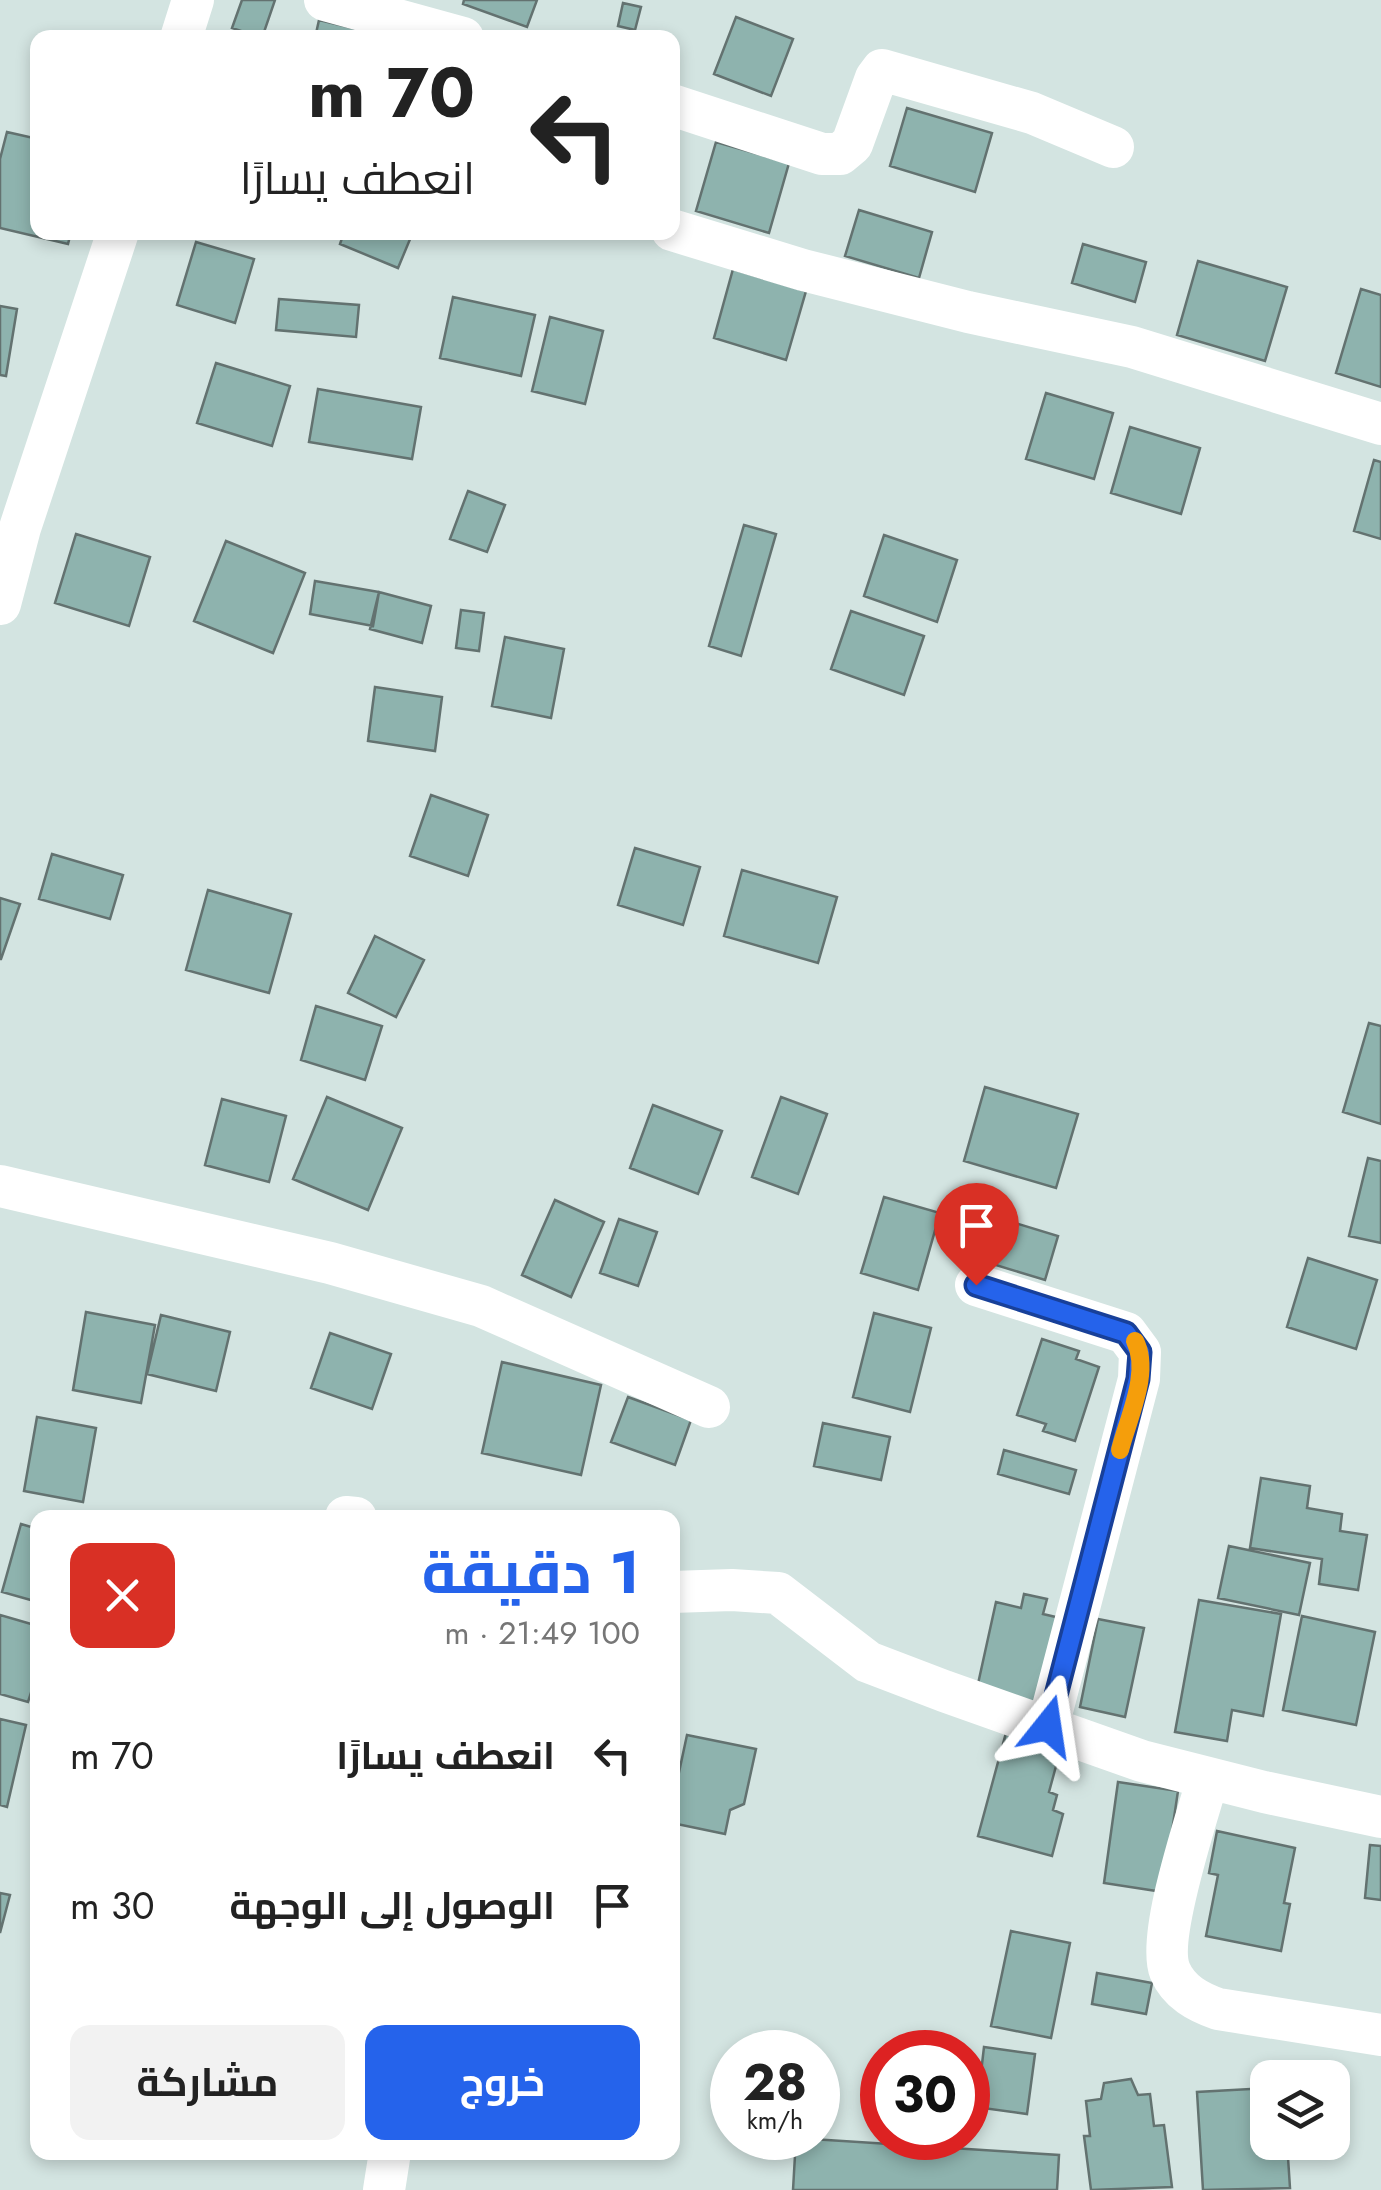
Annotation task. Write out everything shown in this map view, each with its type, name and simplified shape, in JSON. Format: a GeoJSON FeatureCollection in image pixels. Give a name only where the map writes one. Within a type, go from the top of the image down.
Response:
{"type":"FeatureCollection","features":[{"type":"Feature","properties":{"kind":"street"},"geometry":{"type":"LineString","coordinates":[[184,30],[193,0]]}},
{"type":"Feature","properties":{"kind":"street"},"geometry":{"type":"LineString","coordinates":[[325,0],[434,30]]}},
{"type":"Feature","properties":{"kind":"street"},"geometry":{"type":"LineString","coordinates":[[680,108],[822,154],[840,154],[852,144],[882,70],[1019,109],[1113,146]]}},
{"type":"Feature","properties":{"kind":"street"},"geometry":{"type":"LineString","coordinates":[[680,232],[803,270],[968,312],[1132,347],[1381,424]]}},
{"type":"Feature","properties":{"kind":"street"},"geometry":{"type":"LineString","coordinates":[[0,604],[10,527],[115,240]]}},
{"type":"Feature","properties":{"kind":"street"},"geometry":{"type":"LineString","coordinates":[[0,1186],[330,1263],[481,1306],[709,1407]]}},
{"type":"Feature","properties":{"kind":"street"},"geometry":{"type":"LineString","coordinates":[[976,1285],[1126,1333],[1140,1352],[1138,1379],[1048,1726]]}},
{"type":"Feature","properties":{"kind":"street"},"geometry":{"type":"LineString","coordinates":[[680,1592],[778,1593],[868,1662],[1142,1762],[1381,1817]]}},
{"type":"Feature","properties":{"kind":"street"},"geometry":{"type":"LineString","coordinates":[[1208,1778],[1167,1946],[1168,1968],[1180,1988],[1200,2003],[1218,2009],[1381,2036]]}},
{"type":"Feature","properties":{"kind":"street"},"geometry":{"type":"LineString","coordinates":[[384,2190],[389,2160]]}},
{"type":"Feature","properties":{"kind":"building"},"geometry":{"type":"Polygon","coordinates":[[[242,0],[275,0],[265,30],[232,28],[242,0]]]}},
{"type":"Feature","properties":{"kind":"building"},"geometry":{"type":"Polygon","coordinates":[[[464,0],[537,0],[527,27],[463,4],[464,0]]]}},
{"type":"Feature","properties":{"kind":"building"},"geometry":{"type":"Polygon","coordinates":[[[623,3],[641,7],[635,30],[618,26],[623,3]]]}},
{"type":"Feature","properties":{"kind":"building"},"geometry":{"type":"Polygon","coordinates":[[[736,17],[793,39],[771,96],[714,74],[736,17]]]}},
{"type":"Feature","properties":{"kind":"building"},"geometry":{"type":"Polygon","coordinates":[[[319,20],[361,30],[317,30],[319,20]]]}},
{"type":"Feature","properties":{"kind":"building"},"geometry":{"type":"Polygon","coordinates":[[[907,108],[992,133],[975,192],[890,166],[907,108]]]}},
{"type":"Feature","properties":{"kind":"building"},"geometry":{"type":"Polygon","coordinates":[[[7,132],[30,137],[30,235],[0,228],[0,159],[7,132]]]}},
{"type":"Feature","properties":{"kind":"building"},"geometry":{"type":"Polygon","coordinates":[[[716,142],[789,163],[769,233],[696,211],[716,142]]]}},
{"type":"Feature","properties":{"kind":"building"},"geometry":{"type":"Polygon","coordinates":[[[859,210],[932,232],[919,278],[845,256],[859,210]]]}},
{"type":"Feature","properties":{"kind":"building"},"geometry":{"type":"Polygon","coordinates":[[[341,240],[410,240],[398,268],[340,244],[341,240]]]}},
{"type":"Feature","properties":{"kind":"building"},"geometry":{"type":"Polygon","coordinates":[[[196,242],[254,259],[235,323],[177,305],[196,242]]]}},
{"type":"Feature","properties":{"kind":"building"},"geometry":{"type":"Polygon","coordinates":[[[1083,244],[1146,262],[1135,302],[1072,283],[1083,244]]]}},
{"type":"Feature","properties":{"kind":"building"},"geometry":{"type":"Polygon","coordinates":[[[1198,261],[1287,287],[1265,361],[1177,335],[1198,261]]]}},
{"type":"Feature","properties":{"kind":"building"},"geometry":{"type":"Polygon","coordinates":[[[733,269],[806,291],[786,360],[714,338],[733,269]]]}},
{"type":"Feature","properties":{"kind":"building"},"geometry":{"type":"Polygon","coordinates":[[[1361,289],[1381,295],[1381,387],[1336,373],[1361,289]]]}},
{"type":"Feature","properties":{"kind":"building"},"geometry":{"type":"Polygon","coordinates":[[[453,297],[535,315],[521,376],[440,358],[453,297]]]}},
{"type":"Feature","properties":{"kind":"building"},"geometry":{"type":"Polygon","coordinates":[[[279,299],[359,305],[356,337],[276,330],[279,299]]]}},
{"type":"Feature","properties":{"kind":"building"},"geometry":{"type":"Polygon","coordinates":[[[0,306],[17,309],[6,376],[0,375],[0,306]]]}},
{"type":"Feature","properties":{"kind":"building"},"geometry":{"type":"Polygon","coordinates":[[[550,317],[603,331],[585,404],[532,391],[550,317]]]}},
{"type":"Feature","properties":{"kind":"building"},"geometry":{"type":"Polygon","coordinates":[[[216,363],[290,386],[272,446],[197,423],[216,363]]]}},
{"type":"Feature","properties":{"kind":"building"},"geometry":{"type":"Polygon","coordinates":[[[318,389],[421,407],[412,459],[309,442],[318,389]]]}},
{"type":"Feature","properties":{"kind":"building"},"geometry":{"type":"Polygon","coordinates":[[[1046,393],[1113,413],[1094,479],[1026,459],[1046,393]]]}},
{"type":"Feature","properties":{"kind":"building"},"geometry":{"type":"Polygon","coordinates":[[[1130,427],[1200,448],[1181,514],[1111,493],[1130,427]]]}},
{"type":"Feature","properties":{"kind":"building"},"geometry":{"type":"Polygon","coordinates":[[[1374,460],[1381,462],[1381,539],[1354,531],[1374,460]]]}},
{"type":"Feature","properties":{"kind":"building"},"geometry":{"type":"Polygon","coordinates":[[[468,491],[505,505],[487,552],[450,539],[468,491]]]}},
{"type":"Feature","properties":{"kind":"building"},"geometry":{"type":"Polygon","coordinates":[[[744,525],[776,534],[741,656],[709,646],[744,525]]]}},
{"type":"Feature","properties":{"kind":"building"},"geometry":{"type":"Polygon","coordinates":[[[76,534],[150,557],[129,626],[55,603],[76,534]]]}},
{"type":"Feature","properties":{"kind":"building"},"geometry":{"type":"Polygon","coordinates":[[[884,535],[957,560],[937,622],[864,596],[884,535]]]}},
{"type":"Feature","properties":{"kind":"building"},"geometry":{"type":"Polygon","coordinates":[[[226,541],[305,573],[273,653],[194,621],[226,541]]]}},
{"type":"Feature","properties":{"kind":"building"},"geometry":{"type":"Polygon","coordinates":[[[315,581],[379,592],[373,626],[310,614],[315,581]]]}},
{"type":"Feature","properties":{"kind":"building"},"geometry":{"type":"Polygon","coordinates":[[[379,592],[431,606],[422,643],[370,629],[379,592]]]}},
{"type":"Feature","properties":{"kind":"building"},"geometry":{"type":"Polygon","coordinates":[[[461,610],[484,613],[479,651],[456,648],[461,610]]]}},
{"type":"Feature","properties":{"kind":"building"},"geometry":{"type":"Polygon","coordinates":[[[851,611],[924,636],[904,695],[831,669],[851,611]]]}},
{"type":"Feature","properties":{"kind":"building"},"geometry":{"type":"Polygon","coordinates":[[[505,637],[564,649],[551,718],[492,706],[505,637]]]}},
{"type":"Feature","properties":{"kind":"building"},"geometry":{"type":"Polygon","coordinates":[[[375,687],[442,697],[435,751],[368,741],[375,687]]]}},
{"type":"Feature","properties":{"kind":"building"},"geometry":{"type":"Polygon","coordinates":[[[431,795],[488,815],[468,876],[410,856],[431,795]]]}},
{"type":"Feature","properties":{"kind":"building"},"geometry":{"type":"Polygon","coordinates":[[[635,848],[700,867],[683,925],[618,905],[635,848]]]}},
{"type":"Feature","properties":{"kind":"building"},"geometry":{"type":"Polygon","coordinates":[[[52,854],[123,875],[110,919],[39,899],[52,854]]]}},
{"type":"Feature","properties":{"kind":"building"},"geometry":{"type":"Polygon","coordinates":[[[742,870],[837,897],[818,963],[724,936],[742,870]]]}},
{"type":"Feature","properties":{"kind":"building"},"geometry":{"type":"Polygon","coordinates":[[[208,890],[291,914],[269,993],[186,970],[208,890]]]}},
{"type":"Feature","properties":{"kind":"building"},"geometry":{"type":"Polygon","coordinates":[[[0,898],[20,904],[1,959],[0,959],[0,898]]]}},
{"type":"Feature","properties":{"kind":"building"},"geometry":{"type":"Polygon","coordinates":[[[375,936],[424,960],[396,1017],[348,993],[375,936]]]}},
{"type":"Feature","properties":{"kind":"building"},"geometry":{"type":"Polygon","coordinates":[[[316,1006],[382,1026],[365,1080],[301,1060],[316,1006]]]}},
{"type":"Feature","properties":{"kind":"building"},"geometry":{"type":"Polygon","coordinates":[[[1369,1023],[1381,1026],[1381,1124],[1343,1112],[1369,1023]]]}},
{"type":"Feature","properties":{"kind":"building"},"geometry":{"type":"Polygon","coordinates":[[[985,1087],[1078,1114],[1056,1188],[964,1161],[985,1087]]]}},
{"type":"Feature","properties":{"kind":"building"},"geometry":{"type":"Polygon","coordinates":[[[327,1097],[402,1128],[368,1210],[293,1179],[327,1097]]]}},
{"type":"Feature","properties":{"kind":"building"},"geometry":{"type":"Polygon","coordinates":[[[781,1097],[827,1114],[798,1194],[752,1177],[781,1097]]]}},
{"type":"Feature","properties":{"kind":"building"},"geometry":{"type":"Polygon","coordinates":[[[222,1099],[286,1116],[269,1182],[205,1165],[222,1099]]]}},
{"type":"Feature","properties":{"kind":"building"},"geometry":{"type":"Polygon","coordinates":[[[653,1105],[722,1131],[698,1194],[630,1168],[653,1105]]]}},
{"type":"Feature","properties":{"kind":"building"},"geometry":{"type":"Polygon","coordinates":[[[1368,1158],[1381,1161],[1381,1243],[1349,1236],[1368,1158]]]}},
{"type":"Feature","properties":{"kind":"building"},"geometry":{"type":"Polygon","coordinates":[[[884,1197],[940,1213],[918,1290],[861,1273],[884,1197]]]}},
{"type":"Feature","properties":{"kind":"building"},"geometry":{"type":"Polygon","coordinates":[[[555,1200],[604,1222],[571,1297],[522,1275],[555,1200]]]}},
{"type":"Feature","properties":{"kind":"building"},"geometry":{"type":"Polygon","coordinates":[[[976,1211],[1058,1236],[1045,1280],[963,1255],[976,1211]]]}},
{"type":"Feature","properties":{"kind":"building"},"geometry":{"type":"Polygon","coordinates":[[[619,1219],[657,1232],[638,1286],[600,1273],[619,1219]]]}},
{"type":"Feature","properties":{"kind":"building"},"geometry":{"type":"Polygon","coordinates":[[[1308,1258],[1377,1280],[1356,1349],[1287,1327],[1308,1258]]]}},
{"type":"Feature","properties":{"kind":"building"},"geometry":{"type":"Polygon","coordinates":[[[86,1312],[155,1325],[141,1403],[73,1390],[86,1312]]]}},
{"type":"Feature","properties":{"kind":"building"},"geometry":{"type":"Polygon","coordinates":[[[874,1313],[931,1328],[910,1412],[853,1397],[874,1313]]]}},
{"type":"Feature","properties":{"kind":"building"},"geometry":{"type":"Polygon","coordinates":[[[161,1315],[230,1332],[216,1391],[147,1374],[161,1315]]]}},
{"type":"Feature","properties":{"kind":"building"},"geometry":{"type":"Polygon","coordinates":[[[330,1333],[391,1354],[372,1409],[311,1388],[330,1333]]]}},
{"type":"Feature","properties":{"kind":"building"},"geometry":{"type":"Polygon","coordinates":[[[1042,1339],[1079,1351],[1076,1359],[1099,1367],[1075,1441],[1043,1431],[1046,1424],[1017,1415],[1042,1339]]]}},
{"type":"Feature","properties":{"kind":"building"},"geometry":{"type":"Polygon","coordinates":[[[502,1362],[601,1385],[581,1475],[482,1453],[502,1362]]]}},
{"type":"Feature","properties":{"kind":"building"},"geometry":{"type":"Polygon","coordinates":[[[628,1397],[691,1420],[675,1465],[611,1442],[628,1397]]]}},
{"type":"Feature","properties":{"kind":"building"},"geometry":{"type":"Polygon","coordinates":[[[37,1417],[96,1428],[83,1502],[24,1491],[37,1417]]]}},
{"type":"Feature","properties":{"kind":"building"},"geometry":{"type":"Polygon","coordinates":[[[823,1423],[890,1437],[881,1480],[814,1466],[823,1423]]]}},
{"type":"Feature","properties":{"kind":"building"},"geometry":{"type":"Polygon","coordinates":[[[1004,1450],[1076,1470],[1069,1494],[998,1474],[1004,1450]]]}},
{"type":"Feature","properties":{"kind":"building"},"geometry":{"type":"Polygon","coordinates":[[[1261,1478],[1310,1486],[1307,1508],[1342,1514],[1340,1531],[1367,1535],[1358,1590],[1319,1584],[1322,1559],[1250,1548],[1261,1478]]]}},
{"type":"Feature","properties":{"kind":"building"},"geometry":{"type":"Polygon","coordinates":[[[21,1524],[30,1527],[30,1600],[2,1592],[21,1524]]]}},
{"type":"Feature","properties":{"kind":"building"},"geometry":{"type":"Polygon","coordinates":[[[1229,1546],[1310,1563],[1299,1615],[1218,1598],[1229,1546]]]}},
{"type":"Feature","properties":{"kind":"building"},"geometry":{"type":"Polygon","coordinates":[[[1024,1594],[1047,1599],[1043,1614],[1060,1618],[1041,1708],[976,1693],[996,1602],[1021,1608],[1024,1594]]]}},
{"type":"Feature","properties":{"kind":"building"},"geometry":{"type":"Polygon","coordinates":[[[1199,1600],[1281,1614],[1263,1716],[1232,1710],[1227,1741],[1175,1732],[1199,1600]]]}},
{"type":"Feature","properties":{"kind":"building"},"geometry":{"type":"Polygon","coordinates":[[[0,1615],[30,1624],[30,1696],[28,1702],[0,1694],[0,1615]]]}},
{"type":"Feature","properties":{"kind":"building"},"geometry":{"type":"Polygon","coordinates":[[[1302,1616],[1375,1632],[1356,1725],[1283,1710],[1302,1616]]]}},
{"type":"Feature","properties":{"kind":"building"},"geometry":{"type":"Polygon","coordinates":[[[1098,1619],[1144,1628],[1125,1717],[1080,1707],[1098,1619]]]}},
{"type":"Feature","properties":{"kind":"building"},"geometry":{"type":"Polygon","coordinates":[[[0,1719],[26,1725],[7,1807],[0,1805],[0,1719]]]}},
{"type":"Feature","properties":{"kind":"building"},"geometry":{"type":"Polygon","coordinates":[[[1007,1729],[1062,1744],[1049,1792],[1057,1795],[1053,1810],[1063,1814],[1052,1856],[978,1836],[1007,1729]]]}},
{"type":"Feature","properties":{"kind":"building"},"geometry":{"type":"Polygon","coordinates":[[[687,1735],[756,1749],[744,1804],[730,1810],[725,1834],[680,1825],[680,1768],[687,1735]]]}},
{"type":"Feature","properties":{"kind":"building"},"geometry":{"type":"Polygon","coordinates":[[[1118,1782],[1178,1791],[1163,1892],[1104,1883],[1118,1782]]]}},
{"type":"Feature","properties":{"kind":"building"},"geometry":{"type":"Polygon","coordinates":[[[1217,1831],[1295,1848],[1284,1903],[1290,1904],[1281,1951],[1206,1936],[1218,1875],[1209,1873],[1217,1831]]]}},
{"type":"Feature","properties":{"kind":"building"},"geometry":{"type":"Polygon","coordinates":[[[1370,1845],[1381,1846],[1381,1900],[1365,1898],[1370,1845]]]}},
{"type":"Feature","properties":{"kind":"building"},"geometry":{"type":"Polygon","coordinates":[[[0,1893],[10,1895],[0,1933],[0,1893]]]}},
{"type":"Feature","properties":{"kind":"building"},"geometry":{"type":"Polygon","coordinates":[[[1011,1931],[1070,1943],[1051,2038],[991,2026],[1011,1931]]]}},
{"type":"Feature","properties":{"kind":"building"},"geometry":{"type":"Polygon","coordinates":[[[1097,1973],[1152,1983],[1146,2014],[1092,2004],[1097,1973]]]}},
{"type":"Feature","properties":{"kind":"building"},"geometry":{"type":"Polygon","coordinates":[[[990,2048],[1035,2054],[1027,2114],[990,2109],[990,2048]]]}},
{"type":"Feature","properties":{"kind":"building"},"geometry":{"type":"Polygon","coordinates":[[[1131,2079],[1138,2095],[1150,2094],[1154,2126],[1164,2125],[1172,2187],[1091,2190],[1084,2136],[1090,2136],[1086,2101],[1101,2099],[1104,2083],[1131,2079]]]}},
{"type":"Feature","properties":{"kind":"building"},"geometry":{"type":"Polygon","coordinates":[[[1250,2089],[1250,2160],[1288,2160],[1290,2188],[1203,2190],[1197,2092],[1250,2089]]]}},
{"type":"Feature","properties":{"kind":"building"},"geometry":{"type":"Polygon","coordinates":[[[840,2141],[860,2142],[860,2160],[990,2160],[990,2151],[1059,2155],[1057,2190],[793,2190],[795,2160],[840,2160],[840,2141]]]}},
{"type":"Feature","properties":{"kind":"slow traffic"},"geometry":{"type":"LineString","coordinates":[[1120,1450],[1141,1366],[1135,1341]]}},
{"type":"Feature","properties":{"kind":"route"},"geometry":{"type":"LineString","coordinates":[[976,1285],[1126,1333],[1135,1340],[1140,1352],[1138,1379],[1048,1726]]}}]}
